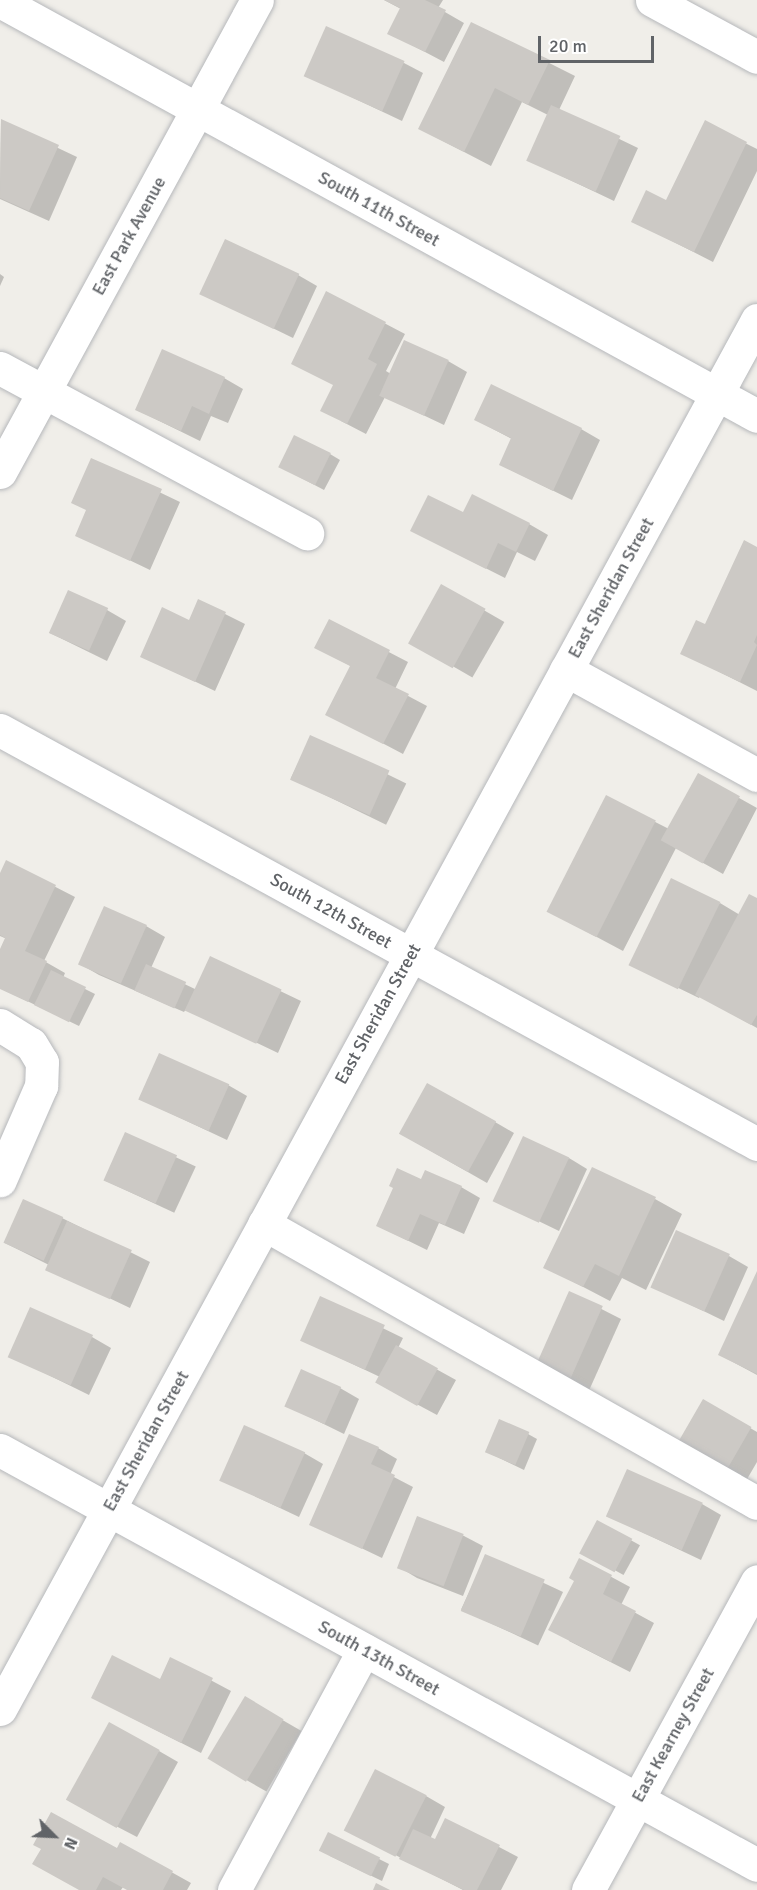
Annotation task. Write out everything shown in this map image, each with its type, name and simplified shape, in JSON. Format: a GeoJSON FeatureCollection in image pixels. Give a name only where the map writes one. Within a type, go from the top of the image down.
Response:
{"type":"FeatureCollection","features":[{"type":"Feature","properties":{"kind":"street","name":"East Park Avenue"},"geometry":{"type":"LineString","coordinates":[[0,472],[257,0]]}},
{"type":"Feature","properties":{"kind":"street"},"geometry":{"type":"LineString","coordinates":[[652,0],[757,57]]}},
{"type":"Feature","properties":{"kind":"street","name":"South 11th Street"},"geometry":{"type":"LineString","coordinates":[[0,1],[757,416]]}},
{"type":"Feature","properties":{"kind":"street","name":"East Sheridan Street"},"geometry":{"type":"LineString","coordinates":[[0,1709],[757,320]]}},
{"type":"Feature","properties":{"kind":"street"},"geometry":{"type":"LineString","coordinates":[[0,368],[307,533]]}},
{"type":"Feature","properties":{"kind":"street"},"geometry":{"type":"LineString","coordinates":[[566,670],[757,775]]}},
{"type":"Feature","properties":{"kind":"street","name":"South 12th Street"},"geometry":{"type":"LineString","coordinates":[[0,730],[757,1144]]}},
{"type":"Feature","properties":{"kind":"street"},"geometry":{"type":"LineString","coordinates":[[0,1024],[31,1044],[42,1062],[41,1086],[0,1180]]}},
{"type":"Feature","properties":{"kind":"street"},"geometry":{"type":"LineString","coordinates":[[264,1224],[757,1503]]}},
{"type":"Feature","properties":{"kind":"street","name":"South 13th Street"},"geometry":{"type":"LineString","coordinates":[[0,1450],[757,1865]]}},
{"type":"Feature","properties":{"kind":"street","name":"East Kearney Street"},"geometry":{"type":"LineString","coordinates":[[588,1890],[757,1581]]}},
{"type":"Feature","properties":{"kind":"street"},"geometry":{"type":"LineString","coordinates":[[234,1890],[364,1650]]}},
{"type":"Feature","properties":{"kind":"building"},"geometry":{"type":"Polygon","coordinates":[[[384,0],[425,0],[446,10],[425,52],[387,34],[400,8],[384,0]]]}},
{"type":"Feature","properties":{"kind":"building"},"geometry":{"type":"Polygon","coordinates":[[[471,22],[550,60],[528,105],[495,88],[464,152],[418,129],[471,22]]]}},
{"type":"Feature","properties":{"kind":"building"},"geometry":{"type":"Polygon","coordinates":[[[326,26],[405,61],[382,111],[304,76],[326,26]]]}},
{"type":"Feature","properties":{"kind":"building"},"geometry":{"type":"Polygon","coordinates":[[[551,105],[620,136],[596,192],[526,161],[551,105]]]}},
{"type":"Feature","properties":{"kind":"building"},"geometry":{"type":"Polygon","coordinates":[[[1,119],[59,145],[29,211],[0,198],[1,119]]]}},
{"type":"Feature","properties":{"kind":"building"},"geometry":{"type":"Polygon","coordinates":[[[705,120],[747,142],[694,252],[631,222],[646,190],[666,200],[705,120]]]}},
{"type":"Feature","properties":{"kind":"building"},"geometry":{"type":"Polygon","coordinates":[[[225,239],[299,274],[274,329],[199,294],[225,239]]]}},
{"type":"Feature","properties":{"kind":"building"},"geometry":{"type":"Polygon","coordinates":[[[326,291],[386,322],[368,359],[377,364],[347,424],[320,411],[333,385],[291,364],[326,291]]]}},
{"type":"Feature","properties":{"kind":"building"},"geometry":{"type":"Polygon","coordinates":[[[404,340],[449,360],[424,416],[379,396],[404,340]]]}},
{"type":"Feature","properties":{"kind":"building"},"geometry":{"type":"Polygon","coordinates":[[[162,349],[225,377],[209,414],[192,406],[181,431],[135,410],[162,349]]]}},
{"type":"Feature","properties":{"kind":"building"},"geometry":{"type":"Polygon","coordinates":[[[491,384],[582,428],[553,491],[499,465],[511,438],[474,420],[491,384]]]}},
{"type":"Feature","properties":{"kind":"building"},"geometry":{"type":"Polygon","coordinates":[[[294,435],[331,453],[315,485],[278,467],[294,435]]]}},
{"type":"Feature","properties":{"kind":"building"},"geometry":{"type":"Polygon","coordinates":[[[91,458],[162,489],[130,561],[75,536],[86,510],[71,503],[91,458]]]}},
{"type":"Feature","properties":{"kind":"building"},"geometry":{"type":"Polygon","coordinates":[[[472,494],[530,523],[516,552],[498,543],[486,569],[410,531],[428,495],[463,512],[472,494]]]}},
{"type":"Feature","properties":{"kind":"building"},"geometry":{"type":"Polygon","coordinates":[[[744,540],[757,547],[757,635],[754,642],[757,645],[740,682],[680,654],[696,620],[705,624],[744,540]]]}},
{"type":"Feature","properties":{"kind":"building"},"geometry":{"type":"Polygon","coordinates":[[[441,584],[486,609],[453,668],[408,643],[441,584]]]}},
{"type":"Feature","properties":{"kind":"building"},"geometry":{"type":"Polygon","coordinates":[[[68,590],[108,608],[89,651],[49,633],[68,590]]]}},
{"type":"Feature","properties":{"kind":"building"},"geometry":{"type":"Polygon","coordinates":[[[198,599],[226,612],[195,682],[140,657],[162,607],[189,620],[198,599]]]}},
{"type":"Feature","properties":{"kind":"building"},"geometry":{"type":"Polygon","coordinates":[[[329,619],[390,650],[376,678],[409,694],[383,744],[325,715],[350,666],[314,648],[329,619]]]}},
{"type":"Feature","properties":{"kind":"building"},"geometry":{"type":"Polygon","coordinates":[[[310,735],[389,770],[370,815],[290,780],[310,735]]]}},
{"type":"Feature","properties":{"kind":"building"},"geometry":{"type":"Polygon","coordinates":[[[698,773],[740,796],[703,864],[661,840],[698,773]]]}},
{"type":"Feature","properties":{"kind":"building"},"geometry":{"type":"Polygon","coordinates":[[[606,795],[656,820],[596,937],[547,912],[606,795]]]}},
{"type":"Feature","properties":{"kind":"building"},"geometry":{"type":"Polygon","coordinates":[[[6,860],[56,885],[25,951],[47,961],[28,1002],[0,989],[0,949],[5,938],[0,935],[0,873],[6,860]]]}},
{"type":"Feature","properties":{"kind":"building"},"geometry":{"type":"Polygon","coordinates":[[[671,878],[720,902],[678,989],[628,965],[671,878]]]}},
{"type":"Feature","properties":{"kind":"building"},"geometry":{"type":"Polygon","coordinates":[[[749,894],[757,898],[757,1015],[751,1025],[695,995],[749,894]]]}},
{"type":"Feature","properties":{"kind":"building"},"geometry":{"type":"Polygon","coordinates":[[[104,906],[147,925],[121,984],[78,964],[104,906]]]}},
{"type":"Feature","properties":{"kind":"building"},"geometry":{"type":"Polygon","coordinates":[[[210,956],[282,989],[256,1044],[185,1010],[210,956]]]}},
{"type":"Feature","properties":{"kind":"building"},"geometry":{"type":"Polygon","coordinates":[[[146,964],[186,982],[174,1008],[134,990],[146,964]]]}},
{"type":"Feature","properties":{"kind":"building"},"geometry":{"type":"Polygon","coordinates":[[[51,970],[86,987],[69,1022],[34,1005],[51,970]]]}},
{"type":"Feature","properties":{"kind":"building"},"geometry":{"type":"Polygon","coordinates":[[[159,1053],[229,1084],[209,1131],[138,1100],[159,1053]]]}},
{"type":"Feature","properties":{"kind":"building"},"geometry":{"type":"Polygon","coordinates":[[[427,1083],[496,1121],[468,1172],[399,1134],[427,1083]]]}},
{"type":"Feature","properties":{"kind":"building"},"geometry":{"type":"Polygon","coordinates":[[[125,1132],[177,1155],[156,1204],[103,1180],[125,1132]]]}},
{"type":"Feature","properties":{"kind":"building"},"geometry":{"type":"Polygon","coordinates":[[[523,1136],[569,1158],[539,1223],[493,1201],[523,1136]]]}},
{"type":"Feature","properties":{"kind":"building"},"geometry":{"type":"Polygon","coordinates":[[[592,1167],[656,1197],[619,1276],[595,1264],[583,1287],[543,1268],[592,1167]]]}},
{"type":"Feature","properties":{"kind":"building"},"geometry":{"type":"Polygon","coordinates":[[[397,1168],[421,1179],[425,1170],[462,1186],[445,1225],[420,1214],[408,1241],[376,1226],[393,1188],[389,1186],[397,1168]]]}},
{"type":"Feature","properties":{"kind":"building"},"geometry":{"type":"Polygon","coordinates":[[[23,1199],[63,1217],[44,1261],[3,1243],[23,1199]]]}},
{"type":"Feature","properties":{"kind":"building"},"geometry":{"type":"Polygon","coordinates":[[[67,1221],[132,1250],[110,1299],[45,1270],[67,1221]]]}},
{"type":"Feature","properties":{"kind":"building"},"geometry":{"type":"Polygon","coordinates":[[[676,1230],[730,1254],[704,1312],[650,1288],[676,1230]]]}},
{"type":"Feature","properties":{"kind":"building"},"geometry":{"type":"Polygon","coordinates":[[[757,1271],[757,1374],[718,1355],[757,1271]]]}},
{"type":"Feature","properties":{"kind":"building"},"geometry":{"type":"Polygon","coordinates":[[[569,1291],[603,1306],[568,1385],[534,1370],[569,1291]]]}},
{"type":"Feature","properties":{"kind":"building"},"geometry":{"type":"Polygon","coordinates":[[[320,1296],[385,1325],[365,1370],[300,1341],[320,1296]]]}},
{"type":"Feature","properties":{"kind":"building"},"geometry":{"type":"Polygon","coordinates":[[[30,1307],[93,1335],[71,1385],[8,1357],[30,1307]]]}},
{"type":"Feature","properties":{"kind":"building"},"geometry":{"type":"Polygon","coordinates":[[[396,1345],[438,1368],[417,1406],[375,1383],[396,1345]]]}},
{"type":"Feature","properties":{"kind":"building"},"geometry":{"type":"Polygon","coordinates":[[[301,1369],[341,1387],[325,1424],[284,1406],[301,1369]]]}},
{"type":"Feature","properties":{"kind":"building"},"geometry":{"type":"Polygon","coordinates":[[[703,1399],[751,1427],[723,1475],[675,1447],[703,1399]]]}},
{"type":"Feature","properties":{"kind":"building"},"geometry":{"type":"Polygon","coordinates":[[[499,1419],[529,1432],[515,1465],[485,1452],[499,1419]]]}},
{"type":"Feature","properties":{"kind":"building"},"geometry":{"type":"Polygon","coordinates":[[[244,1425],[305,1452],[280,1508],[219,1481],[244,1425]]]}},
{"type":"Feature","properties":{"kind":"building"},"geometry":{"type":"Polygon","coordinates":[[[349,1434],[379,1447],[371,1464],[395,1475],[362,1549],[309,1525],[349,1434]]]}},
{"type":"Feature","properties":{"kind":"building"},"geometry":{"type":"Polygon","coordinates":[[[627,1469],[703,1503],[682,1550],[606,1517],[627,1469]]]}},
{"type":"Feature","properties":{"kind":"building"},"geometry":{"type":"Polygon","coordinates":[[[417,1516],[464,1534],[444,1586],[397,1568],[417,1516]]]}},
{"type":"Feature","properties":{"kind":"building"},"geometry":{"type":"Polygon","coordinates":[[[597,1520],[632,1539],[614,1572],[579,1554],[597,1520]]]}},
{"type":"Feature","properties":{"kind":"building"},"geometry":{"type":"Polygon","coordinates":[[[485,1554],[545,1579],[521,1636],[461,1611],[485,1554]]]}},
{"type":"Feature","properties":{"kind":"building"},"geometry":{"type":"Polygon","coordinates":[[[579,1558],[612,1575],[603,1594],[636,1611],[611,1662],[548,1630],[574,1581],[569,1578],[579,1558]]]}},
{"type":"Feature","properties":{"kind":"building"},"geometry":{"type":"Polygon","coordinates":[[[112,1655],[160,1679],[170,1657],[213,1678],[181,1743],[91,1698],[112,1655]]]}},
{"type":"Feature","properties":{"kind":"building"},"geometry":{"type":"Polygon","coordinates":[[[245,1696],[284,1719],[246,1782],[207,1759],[245,1696]]]}},
{"type":"Feature","properties":{"kind":"building"},"geometry":{"type":"Polygon","coordinates":[[[109,1722],[160,1750],[117,1828],[66,1800],[109,1722]]]}},
{"type":"Feature","properties":{"kind":"building"},"geometry":{"type":"Polygon","coordinates":[[[375,1769],[427,1795],[395,1857],[344,1830],[375,1769]]]}},
{"type":"Feature","properties":{"kind":"building"},"geometry":{"type":"Polygon","coordinates":[[[51,1812],[117,1848],[120,1842],[173,1871],[163,1890],[127,1890],[103,1877],[96,1890],[79,1890],[32,1864],[41,1849],[33,1845],[51,1812]]]}},
{"type":"Feature","properties":{"kind":"building"},"geometry":{"type":"Polygon","coordinates":[[[445,1818],[500,1845],[477,1890],[464,1890],[399,1859],[413,1829],[435,1839],[445,1818]]]}},
{"type":"Feature","properties":{"kind":"building"},"geometry":{"type":"Polygon","coordinates":[[[328,1832],[380,1857],[371,1876],[319,1851],[328,1832]]]}},
{"type":"Feature","properties":{"kind":"building"},"geometry":{"type":"Polygon","coordinates":[[[376,1883],[390,1890],[373,1890],[376,1883]]]}}]}
